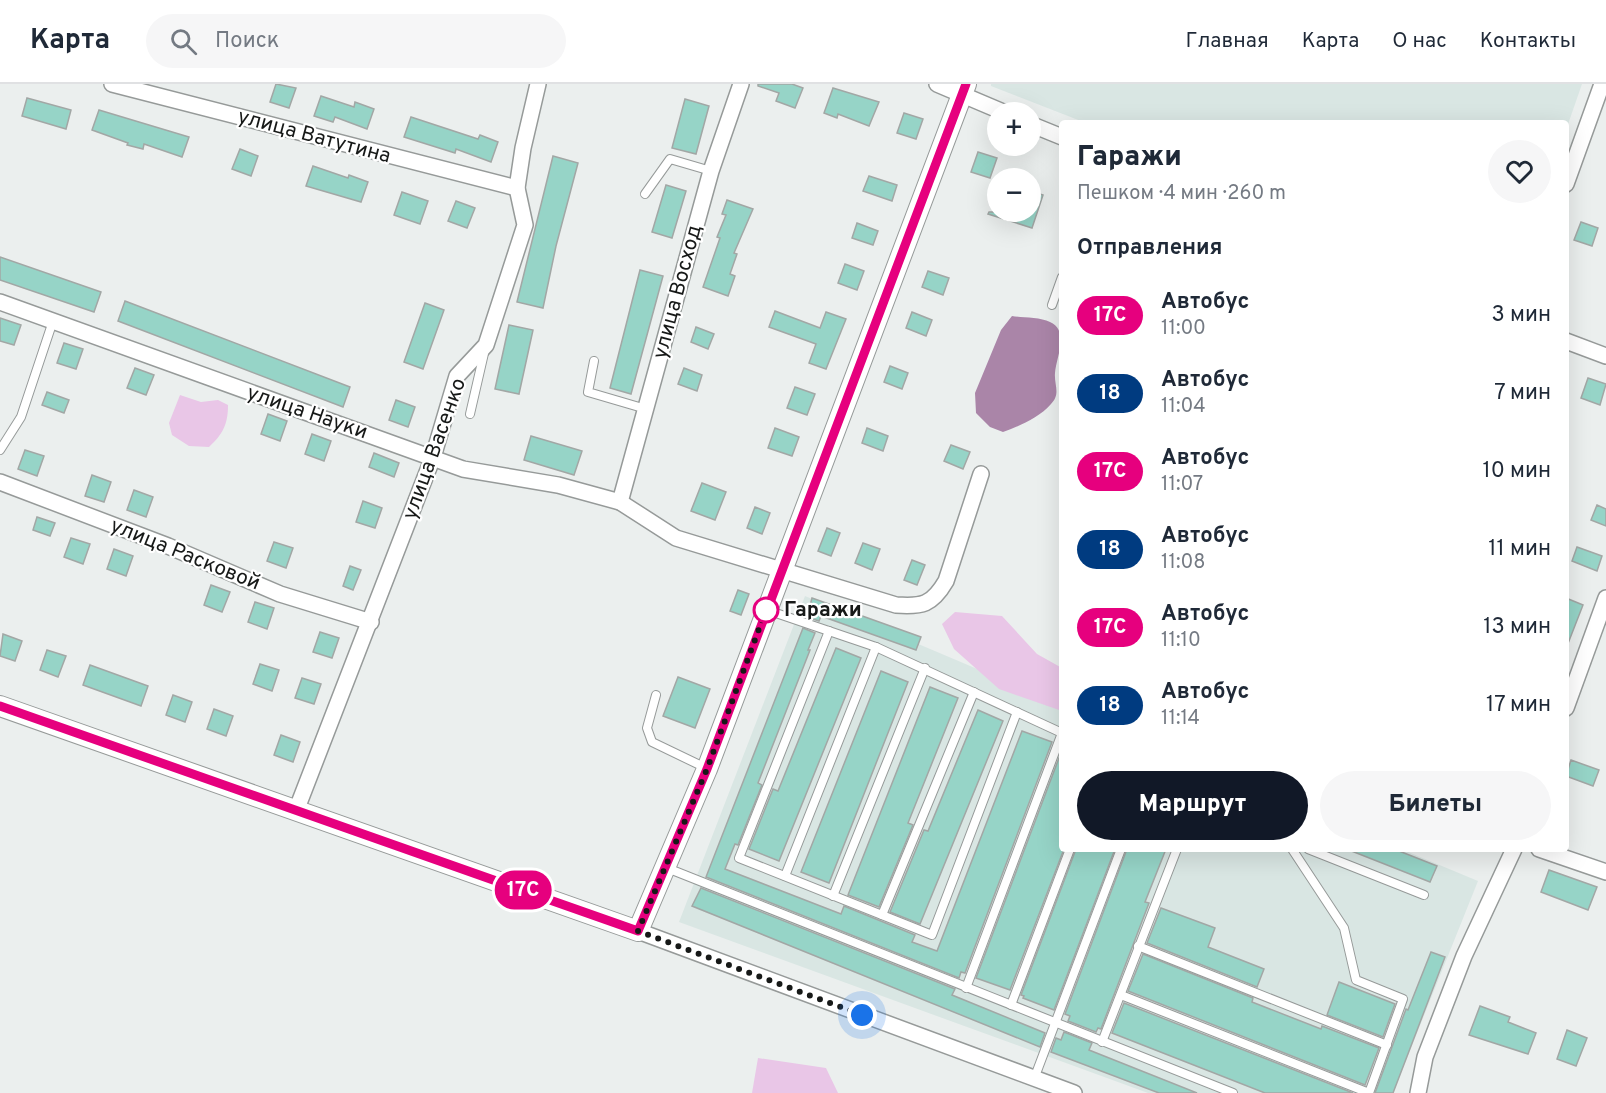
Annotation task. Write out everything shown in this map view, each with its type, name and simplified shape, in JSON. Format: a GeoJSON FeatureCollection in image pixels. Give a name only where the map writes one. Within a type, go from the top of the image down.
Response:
{"type":"FeatureCollection","features":[{"type":"Feature","properties":{"kind":"street","name":"улица Ватутина"},"geometry":{"type":"LineString","coordinates":[[112,84],[517,188]]}},
{"type":"Feature","properties":{"kind":"street","name":"улица Васенко"},"geometry":{"type":"LineString","coordinates":[[296,810],[371,622],[433,457],[457,376],[486,345],[525,225],[517,188],[523,148],[538,84]]}},
{"type":"Feature","properties":{"kind":"street","name":"улица Восход"},"geometry":{"type":"LineString","coordinates":[[620,502],[711,171],[741,84]]}},
{"type":"Feature","properties":{"kind":"street"},"geometry":{"type":"LineString","coordinates":[[938,84],[964,89],[987,103]]}},
{"type":"Feature","properties":{"kind":"street"},"geometry":{"type":"LineString","coordinates":[[1569,176],[1602,84]]}},
{"type":"Feature","properties":{"kind":"street"},"geometry":{"type":"LineString","coordinates":[[638,931],[667,868],[707,769],[964,89]]}},
{"type":"Feature","properties":{"kind":"street"},"geometry":{"type":"LineString","coordinates":[[1041,128],[1059,136]]}},
{"type":"Feature","properties":{"kind":"street","name":"улица Науки"},"geometry":{"type":"LineString","coordinates":[[0,302],[463,469],[558,485],[620,502],[676,538],[896,605],[924,604],[938,596],[946,581],[981,474]]}},
{"type":"Feature","properties":{"kind":"street"},"geometry":{"type":"LineString","coordinates":[[1569,342],[1606,356]]}},
{"type":"Feature","properties":{"kind":"street","name":"улица Расковой"},"geometry":{"type":"LineString","coordinates":[[0,482],[168,546],[280,594],[371,622]]}},
{"type":"Feature","properties":{"kind":"street"},"geometry":{"type":"LineString","coordinates":[[1569,700],[1606,598]]}},
{"type":"Feature","properties":{"kind":"street"},"geometry":{"type":"LineString","coordinates":[[0,706],[638,931],[1074,1093]]}},
{"type":"Feature","properties":{"kind":"street"},"geometry":{"type":"LineString","coordinates":[[1419,1093],[1425,1057],[1464,956],[1513,852]]}},
{"type":"Feature","properties":{"kind":"street"},"geometry":{"type":"LineString","coordinates":[[1548,852],[1606,872]]}},
{"type":"Feature","properties":{"kind":"lane"},"geometry":{"type":"LineString","coordinates":[[645,194],[670,159],[711,171]]}},
{"type":"Feature","properties":{"kind":"lane"},"geometry":{"type":"LineString","coordinates":[[1052,305],[1059,285]]}},
{"type":"Feature","properties":{"kind":"lane"},"geometry":{"type":"LineString","coordinates":[[0,450],[21,417],[52,321]]}},
{"type":"Feature","properties":{"kind":"lane"},"geometry":{"type":"LineString","coordinates":[[470,414],[486,345]]}},
{"type":"Feature","properties":{"kind":"lane"},"geometry":{"type":"LineString","coordinates":[[594,361],[588,392],[646,409]]}},
{"type":"Feature","properties":{"kind":"lane"},"geometry":{"type":"LineString","coordinates":[[766,609],[876,647],[1059,732]]}},
{"type":"Feature","properties":{"kind":"lane"},"geometry":{"type":"LineString","coordinates":[[830,631],[739,858],[932,935],[1017,712]]}},
{"type":"Feature","properties":{"kind":"lane"},"geometry":{"type":"LineString","coordinates":[[785,876],[876,647]]}},
{"type":"Feature","properties":{"kind":"lane"},"geometry":{"type":"LineString","coordinates":[[833,896],[925,668]]}},
{"type":"Feature","properties":{"kind":"lane"},"geometry":{"type":"LineString","coordinates":[[882,915],[974,692]]}},
{"type":"Feature","properties":{"kind":"lane"},"geometry":{"type":"LineString","coordinates":[[656,695],[647,728],[652,742],[707,769]]}},
{"type":"Feature","properties":{"kind":"lane"},"geometry":{"type":"LineString","coordinates":[[966,988],[1059,741]]}},
{"type":"Feature","properties":{"kind":"lane"},"geometry":{"type":"LineString","coordinates":[[1011,1005],[1069,852]]}},
{"type":"Feature","properties":{"kind":"lane"},"geometry":{"type":"LineString","coordinates":[[1034,1078],[1120,852]]}},
{"type":"Feature","properties":{"kind":"lane"},"geometry":{"type":"LineString","coordinates":[[1102,1042],[1176,852]]}},
{"type":"Feature","properties":{"kind":"lane"},"geometry":{"type":"LineString","coordinates":[[1121,995],[1369,1093],[1403,999],[1356,980],[1344,928],[1294,852]]}},
{"type":"Feature","properties":{"kind":"lane"},"geometry":{"type":"LineString","coordinates":[[1316,852],[1424,895]]}},
{"type":"Feature","properties":{"kind":"lane"},"geometry":{"type":"LineString","coordinates":[[667,868],[1233,1093]]}},
{"type":"Feature","properties":{"kind":"lane"},"geometry":{"type":"LineString","coordinates":[[1138,946],[1387,1045]]}},
{"type":"Feature","properties":{"kind":"shaded area"},"geometry":{"type":"Polygon","coordinates":[[[991,84],[1582,84],[1569,121],[1078,120],[1041,105],[1041,102],[1032,102],[991,86],[991,84]]]}},
{"type":"Feature","properties":{"kind":"shaded area"},"geometry":{"type":"Polygon","coordinates":[[[1012,316],[1046,320],[1056,326],[1059,332],[1059,351],[1055,373],[1056,397],[1035,417],[1003,432],[990,427],[976,413],[975,393],[1001,330],[1012,316]]]}},
{"type":"Feature","properties":{"kind":"shaded area"},"geometry":{"type":"Polygon","coordinates":[[[180,395],[201,402],[218,400],[228,405],[224,428],[209,447],[189,446],[172,435],[169,423],[180,395]]]}},
{"type":"Feature","properties":{"kind":"shaded area"},"geometry":{"type":"Polygon","coordinates":[[[805,596],[1059,704],[1059,852],[1408,852],[1478,881],[1393,1093],[1148,1093],[679,922],[805,596]]]}},
{"type":"Feature","properties":{"kind":"shaded area"},"geometry":{"type":"Polygon","coordinates":[[[955,612],[1002,616],[1037,654],[1059,666],[1059,710],[999,689],[954,649],[942,624],[955,612]]]}},
{"type":"Feature","properties":{"kind":"shaded area"},"geometry":{"type":"Polygon","coordinates":[[[758,1058],[826,1068],[838,1093],[752,1093],[758,1058]]]}},
{"type":"Feature","properties":{"kind":"building"},"geometry":{"type":"Polygon","coordinates":[[[276,84],[296,88],[289,108],[270,102],[276,84]]]}},
{"type":"Feature","properties":{"kind":"building"},"geometry":{"type":"Polygon","coordinates":[[[758,84],[792,84],[803,88],[795,108],[776,101],[779,93],[758,86],[758,84]]]}},
{"type":"Feature","properties":{"kind":"building"},"geometry":{"type":"Polygon","coordinates":[[[833,88],[879,102],[869,126],[838,114],[837,118],[824,113],[833,88]]]}},
{"type":"Feature","properties":{"kind":"building"},"geometry":{"type":"Polygon","coordinates":[[[321,96],[354,107],[355,102],[374,109],[367,129],[335,117],[333,122],[314,116],[321,96]]]}},
{"type":"Feature","properties":{"kind":"building"},"geometry":{"type":"Polygon","coordinates":[[[27,98],[71,110],[66,129],[22,116],[27,98]]]}},
{"type":"Feature","properties":{"kind":"building"},"geometry":{"type":"Polygon","coordinates":[[[685,99],[709,106],[696,154],[672,148],[685,99]]]}},
{"type":"Feature","properties":{"kind":"building"},"geometry":{"type":"Polygon","coordinates":[[[99,110],[189,137],[182,157],[144,144],[143,149],[127,145],[128,143],[92,130],[99,110]]]}},
{"type":"Feature","properties":{"kind":"building"},"geometry":{"type":"Polygon","coordinates":[[[904,113],[923,119],[916,139],[897,133],[904,113]]]}},
{"type":"Feature","properties":{"kind":"building"},"geometry":{"type":"Polygon","coordinates":[[[411,117],[478,139],[480,135],[498,142],[491,162],[456,149],[455,153],[404,137],[411,117]]]}},
{"type":"Feature","properties":{"kind":"building"},"geometry":{"type":"Polygon","coordinates":[[[240,149],[258,156],[251,176],[232,169],[240,149]]]}},
{"type":"Feature","properties":{"kind":"building"},"geometry":{"type":"Polygon","coordinates":[[[978,152],[997,158],[994,168],[987,168],[987,177],[971,172],[978,152]]]}},
{"type":"Feature","properties":{"kind":"building"},"geometry":{"type":"Polygon","coordinates":[[[553,156],[578,163],[556,246],[543,308],[517,302],[553,156]]]}},
{"type":"Feature","properties":{"kind":"building"},"geometry":{"type":"Polygon","coordinates":[[[313,166],[368,182],[361,202],[306,186],[313,166]]]}},
{"type":"Feature","properties":{"kind":"building"},"geometry":{"type":"Polygon","coordinates":[[[869,176],[897,185],[892,201],[863,191],[869,176]]]}},
{"type":"Feature","properties":{"kind":"building"},"geometry":{"type":"Polygon","coordinates":[[[666,185],[686,191],[672,238],[652,232],[666,185]]]}},
{"type":"Feature","properties":{"kind":"building"},"geometry":{"type":"Polygon","coordinates":[[[402,192],[428,201],[420,224],[394,215],[402,192]]]}},
{"type":"Feature","properties":{"kind":"building"},"geometry":{"type":"Polygon","coordinates":[[[727,200],[753,209],[734,253],[737,254],[730,274],[735,276],[728,296],[703,287],[720,238],[717,237],[726,215],[722,214],[727,200]]]}},
{"type":"Feature","properties":{"kind":"building"},"geometry":{"type":"Polygon","coordinates":[[[456,201],[475,208],[467,228],[448,221],[456,201]]]}},
{"type":"Feature","properties":{"kind":"building"},"geometry":{"type":"Polygon","coordinates":[[[1013,222],[1034,222],[1032,228],[1013,222]]]}},
{"type":"Feature","properties":{"kind":"building"},"geometry":{"type":"Polygon","coordinates":[[[1581,222],[1598,228],[1592,246],[1574,240],[1581,222]]]}},
{"type":"Feature","properties":{"kind":"building"},"geometry":{"type":"Polygon","coordinates":[[[857,223],[878,231],[873,245],[852,238],[857,223]]]}},
{"type":"Feature","properties":{"kind":"building"},"geometry":{"type":"Polygon","coordinates":[[[0,257],[101,292],[94,312],[0,280],[0,257]]]}},
{"type":"Feature","properties":{"kind":"building"},"geometry":{"type":"Polygon","coordinates":[[[845,264],[864,271],[857,290],[838,283],[845,264]]]}},
{"type":"Feature","properties":{"kind":"building"},"geometry":{"type":"Polygon","coordinates":[[[640,270],[663,276],[631,394],[610,388],[640,270]]]}},
{"type":"Feature","properties":{"kind":"building"},"geometry":{"type":"Polygon","coordinates":[[[928,271],[949,278],[943,295],[922,287],[928,271]]]}},
{"type":"Feature","properties":{"kind":"building"},"geometry":{"type":"Polygon","coordinates":[[[125,301],[350,387],[343,407],[118,321],[125,301]]]}},
{"type":"Feature","properties":{"kind":"building"},"geometry":{"type":"Polygon","coordinates":[[[425,303],[444,310],[423,369],[404,362],[425,303]]]}},
{"type":"Feature","properties":{"kind":"building"},"geometry":{"type":"Polygon","coordinates":[[[775,311],[820,328],[826,312],[846,319],[826,369],[809,363],[816,344],[769,327],[775,311]]]}},
{"type":"Feature","properties":{"kind":"building"},"geometry":{"type":"Polygon","coordinates":[[[912,312],[932,320],[926,336],[906,328],[912,312]]]}},
{"type":"Feature","properties":{"kind":"building"},"geometry":{"type":"Polygon","coordinates":[[[0,318],[21,325],[14,345],[0,341],[0,318]]]}},
{"type":"Feature","properties":{"kind":"building"},"geometry":{"type":"Polygon","coordinates":[[[509,325],[533,330],[519,394],[495,389],[509,325]]]}},
{"type":"Feature","properties":{"kind":"building"},"geometry":{"type":"Polygon","coordinates":[[[696,327],[714,334],[708,349],[691,342],[696,327]]]}},
{"type":"Feature","properties":{"kind":"building"},"geometry":{"type":"Polygon","coordinates":[[[64,343],[83,349],[76,369],[57,363],[64,343]]]}},
{"type":"Feature","properties":{"kind":"building"},"geometry":{"type":"Polygon","coordinates":[[[890,366],[908,373],[902,389],[884,382],[890,366]]]}},
{"type":"Feature","properties":{"kind":"building"},"geometry":{"type":"Polygon","coordinates":[[[135,368],[154,375],[146,395],[127,388],[135,368]]]}},
{"type":"Feature","properties":{"kind":"building"},"geometry":{"type":"Polygon","coordinates":[[[684,368],[702,375],[697,391],[678,384],[684,368]]]}},
{"type":"Feature","properties":{"kind":"building"},"geometry":{"type":"Polygon","coordinates":[[[1588,378],[1606,384],[1600,405],[1581,398],[1588,378]]]}},
{"type":"Feature","properties":{"kind":"building"},"geometry":{"type":"Polygon","coordinates":[[[795,387],[815,394],[807,415],[787,408],[795,387]]]}},
{"type":"Feature","properties":{"kind":"building"},"geometry":{"type":"Polygon","coordinates":[[[47,392],[69,400],[64,413],[42,405],[47,392]]]}},
{"type":"Feature","properties":{"kind":"building"},"geometry":{"type":"Polygon","coordinates":[[[396,400],[415,407],[408,427],[389,420],[396,400]]]}},
{"type":"Feature","properties":{"kind":"building"},"geometry":{"type":"Polygon","coordinates":[[[268,414],[287,421],[280,441],[261,434],[268,414]]]}},
{"type":"Feature","properties":{"kind":"building"},"geometry":{"type":"Polygon","coordinates":[[[775,428],[799,437],[792,456],[768,448],[775,428]]]}},
{"type":"Feature","properties":{"kind":"building"},"geometry":{"type":"Polygon","coordinates":[[[867,428],[888,436],[883,451],[862,443],[867,428]]]}},
{"type":"Feature","properties":{"kind":"building"},"geometry":{"type":"Polygon","coordinates":[[[312,434],[331,441],[324,461],[305,454],[312,434]]]}},
{"type":"Feature","properties":{"kind":"building"},"geometry":{"type":"Polygon","coordinates":[[[531,436],[582,451],[574,475],[524,460],[531,436]]]}},
{"type":"Feature","properties":{"kind":"building"},"geometry":{"type":"Polygon","coordinates":[[[951,445],[970,452],[963,469],[944,461],[951,445]]]}},
{"type":"Feature","properties":{"kind":"building"},"geometry":{"type":"Polygon","coordinates":[[[25,450],[44,456],[37,476],[18,469],[25,450]]]}},
{"type":"Feature","properties":{"kind":"building"},"geometry":{"type":"Polygon","coordinates":[[[374,453],[399,463],[394,477],[369,467],[374,453]]]}},
{"type":"Feature","properties":{"kind":"building"},"geometry":{"type":"Polygon","coordinates":[[[92,475],[111,482],[104,502],[85,496],[92,475]]]}},
{"type":"Feature","properties":{"kind":"building"},"geometry":{"type":"Polygon","coordinates":[[[702,483],[726,492],[715,520],[691,511],[702,483]]]}},
{"type":"Feature","properties":{"kind":"building"},"geometry":{"type":"Polygon","coordinates":[[[134,490],[153,497],[146,517],[127,510],[134,490]]]}},
{"type":"Feature","properties":{"kind":"building"},"geometry":{"type":"Polygon","coordinates":[[[363,501],[382,508],[375,528],[356,522],[363,501]]]}},
{"type":"Feature","properties":{"kind":"building"},"geometry":{"type":"Polygon","coordinates":[[[1597,505],[1606,509],[1606,526],[1591,520],[1597,505]]]}},
{"type":"Feature","properties":{"kind":"building"},"geometry":{"type":"Polygon","coordinates":[[[755,507],[770,513],[762,534],[747,528],[755,507]]]}},
{"type":"Feature","properties":{"kind":"building"},"geometry":{"type":"Polygon","coordinates":[[[37,517],[55,523],[50,536],[33,530],[37,517]]]}},
{"type":"Feature","properties":{"kind":"building"},"geometry":{"type":"Polygon","coordinates":[[[827,528],[840,533],[831,556],[818,551],[827,528]]]}},
{"type":"Feature","properties":{"kind":"building"},"geometry":{"type":"Polygon","coordinates":[[[71,538],[90,544],[83,564],[64,557],[71,538]]]}},
{"type":"Feature","properties":{"kind":"building"},"geometry":{"type":"Polygon","coordinates":[[[274,542],[293,548],[286,568],[267,561],[274,542]]]}},
{"type":"Feature","properties":{"kind":"building"},"geometry":{"type":"Polygon","coordinates":[[[863,543],[880,549],[872,570],[855,563],[863,543]]]}},
{"type":"Feature","properties":{"kind":"building"},"geometry":{"type":"Polygon","coordinates":[[[1577,547],[1602,556],[1597,571],[1572,561],[1577,547]]]}},
{"type":"Feature","properties":{"kind":"building"},"geometry":{"type":"Polygon","coordinates":[[[114,549],[133,556],[126,576],[107,569],[114,549]]]}},
{"type":"Feature","properties":{"kind":"building"},"geometry":{"type":"Polygon","coordinates":[[[912,560],[925,565],[917,585],[904,580],[912,560]]]}},
{"type":"Feature","properties":{"kind":"building"},"geometry":{"type":"Polygon","coordinates":[[[350,566],[361,570],[353,590],[343,586],[350,566]]]}},
{"type":"Feature","properties":{"kind":"building"},"geometry":{"type":"Polygon","coordinates":[[[211,585],[230,592],[222,612],[204,605],[211,585]]]}},
{"type":"Feature","properties":{"kind":"building"},"geometry":{"type":"Polygon","coordinates":[[[738,590],[749,594],[741,615],[730,611],[738,590]]]}},
{"type":"Feature","properties":{"kind":"building"},"geometry":{"type":"Polygon","coordinates":[[[812,598],[921,637],[916,650],[821,616],[819,621],[807,617],[812,598]]]}},
{"type":"Feature","properties":{"kind":"building"},"geometry":{"type":"Polygon","coordinates":[[[1569,599],[1583,605],[1569,641],[1569,599]]]}},
{"type":"Feature","properties":{"kind":"building"},"geometry":{"type":"Polygon","coordinates":[[[255,602],[274,608],[267,629],[248,622],[255,602]]]}},
{"type":"Feature","properties":{"kind":"building"},"geometry":{"type":"Polygon","coordinates":[[[803,628],[815,633],[808,650],[810,650],[758,783],[762,785],[738,845],[735,844],[725,869],[841,914],[844,906],[915,935],[912,942],[937,951],[1022,731],[1052,742],[965,973],[961,972],[959,978],[706,877],[803,628]]]}},
{"type":"Feature","properties":{"kind":"building"},"geometry":{"type":"Polygon","coordinates":[[[320,632],[339,638],[332,658],[313,652],[320,632]]]}},
{"type":"Feature","properties":{"kind":"building"},"geometry":{"type":"Polygon","coordinates":[[[3,634],[22,641],[15,661],[0,656],[3,634]]]}},
{"type":"Feature","properties":{"kind":"building"},"geometry":{"type":"Polygon","coordinates":[[[836,648],[861,658],[779,861],[749,849],[773,789],[778,791],[836,648]]]}},
{"type":"Feature","properties":{"kind":"building"},"geometry":{"type":"Polygon","coordinates":[[[47,650],[66,656],[58,677],[40,670],[47,650]]]}},
{"type":"Feature","properties":{"kind":"building"},"geometry":{"type":"Polygon","coordinates":[[[260,664],[279,670],[272,691],[253,684],[260,664]]]}},
{"type":"Feature","properties":{"kind":"building"},"geometry":{"type":"Polygon","coordinates":[[[90,665],[148,686],[141,706],[83,685],[90,665]]]}},
{"type":"Feature","properties":{"kind":"building"},"geometry":{"type":"Polygon","coordinates":[[[881,671],[908,682],[829,883],[801,872],[881,671]]]}},
{"type":"Feature","properties":{"kind":"building"},"geometry":{"type":"Polygon","coordinates":[[[678,677],[710,689],[695,728],[663,716],[678,677]]]}},
{"type":"Feature","properties":{"kind":"building"},"geometry":{"type":"Polygon","coordinates":[[[302,678],[321,684],[314,704],[295,698],[302,678]]]}},
{"type":"Feature","properties":{"kind":"building"},"geometry":{"type":"Polygon","coordinates":[[[930,687],[958,698],[908,823],[913,825],[879,907],[848,895],[930,687]]]}},
{"type":"Feature","properties":{"kind":"building"},"geometry":{"type":"Polygon","coordinates":[[[173,695],[192,702],[185,722],[166,715],[173,695]]]}},
{"type":"Feature","properties":{"kind":"building"},"geometry":{"type":"Polygon","coordinates":[[[214,709],[233,716],[226,736],[207,729],[214,709]]]}},
{"type":"Feature","properties":{"kind":"building"},"geometry":{"type":"Polygon","coordinates":[[[978,710],[1003,721],[920,924],[890,912],[924,830],[928,831],[978,710]]]}},
{"type":"Feature","properties":{"kind":"building"},"geometry":{"type":"Polygon","coordinates":[[[281,735],[300,742],[293,762],[274,755],[281,735]]]}},
{"type":"Feature","properties":{"kind":"building"},"geometry":{"type":"Polygon","coordinates":[[[1059,758],[1059,852],[1063,852],[1010,990],[976,978],[1059,758]]]}},
{"type":"Feature","properties":{"kind":"building"},"geometry":{"type":"Polygon","coordinates":[[[1571,760],[1599,770],[1593,786],[1569,777],[1571,760]]]}},
{"type":"Feature","properties":{"kind":"building"},"geometry":{"type":"Polygon","coordinates":[[[1075,852],[1114,852],[1054,1010],[1023,998],[1024,996],[1021,995],[1075,852]]]}},
{"type":"Feature","properties":{"kind":"building"},"geometry":{"type":"Polygon","coordinates":[[[1126,852],[1165,852],[1145,902],[1149,903],[1101,1029],[1098,1028],[1096,1032],[1068,1021],[1070,1016],[1065,1014],[1126,852]]]}},
{"type":"Feature","properties":{"kind":"building"},"geometry":{"type":"Polygon","coordinates":[[[1354,852],[1402,852],[1437,866],[1430,882],[1354,852]]]}},
{"type":"Feature","properties":{"kind":"building"},"geometry":{"type":"Polygon","coordinates":[[[1549,870],[1597,887],[1588,910],[1541,892],[1549,870]]]}},
{"type":"Feature","properties":{"kind":"building"},"geometry":{"type":"Polygon","coordinates":[[[701,888],[955,989],[952,995],[1045,1033],[1040,1047],[692,906],[701,888]]]}},
{"type":"Feature","properties":{"kind":"building"},"geometry":{"type":"Polygon","coordinates":[[[1161,908],[1215,928],[1208,947],[1264,969],[1257,987],[1147,943],[1161,908]]]}},
{"type":"Feature","properties":{"kind":"building"},"geometry":{"type":"Polygon","coordinates":[[[1431,952],[1445,957],[1393,1093],[1375,1093],[1406,1009],[1408,1010],[1431,952]]]}},
{"type":"Feature","properties":{"kind":"building"},"geometry":{"type":"Polygon","coordinates":[[[1143,954],[1253,998],[1252,1002],[1321,1029],[1322,1026],[1379,1048],[1365,1085],[1128,991],[1143,954]]]}},
{"type":"Feature","properties":{"kind":"building"},"geometry":{"type":"Polygon","coordinates":[[[1339,982],[1395,1004],[1383,1037],[1327,1015],[1339,982]]]}},
{"type":"Feature","properties":{"kind":"building"},"geometry":{"type":"Polygon","coordinates":[[[1124,1003],[1353,1093],[1265,1093],[1112,1033],[1124,1003]]]}},
{"type":"Feature","properties":{"kind":"building"},"geometry":{"type":"Polygon","coordinates":[[[1480,1006],[1510,1017],[1508,1022],[1536,1033],[1528,1054],[1469,1035],[1480,1006]]]}},
{"type":"Feature","properties":{"kind":"building"},"geometry":{"type":"Polygon","coordinates":[[[1567,1030],[1587,1038],[1576,1066],[1557,1059],[1567,1030]]]}},
{"type":"Feature","properties":{"kind":"building"},"geometry":{"type":"Polygon","coordinates":[[[1064,1032],[1092,1043],[1089,1050],[1197,1093],[1159,1093],[1051,1052],[1056,1038],[1061,1040],[1064,1032]]]}},
{"type":"Feature","properties":{"kind":"bus line","name":"17С"},"geometry":{"type":"LineString","coordinates":[[0,706],[638,931],[667,868],[707,769],[966,84]]}},
{"type":"Feature","properties":{"kind":"place","name":"Гаражи"},"geometry":{"type":"Point","coordinates":[766,610]}},
{"type":"Feature","properties":{"kind":"route"},"geometry":{"type":"LineString","coordinates":[[766,610],[707,769],[667,868],[638,931],[862,1015]]}}]}
